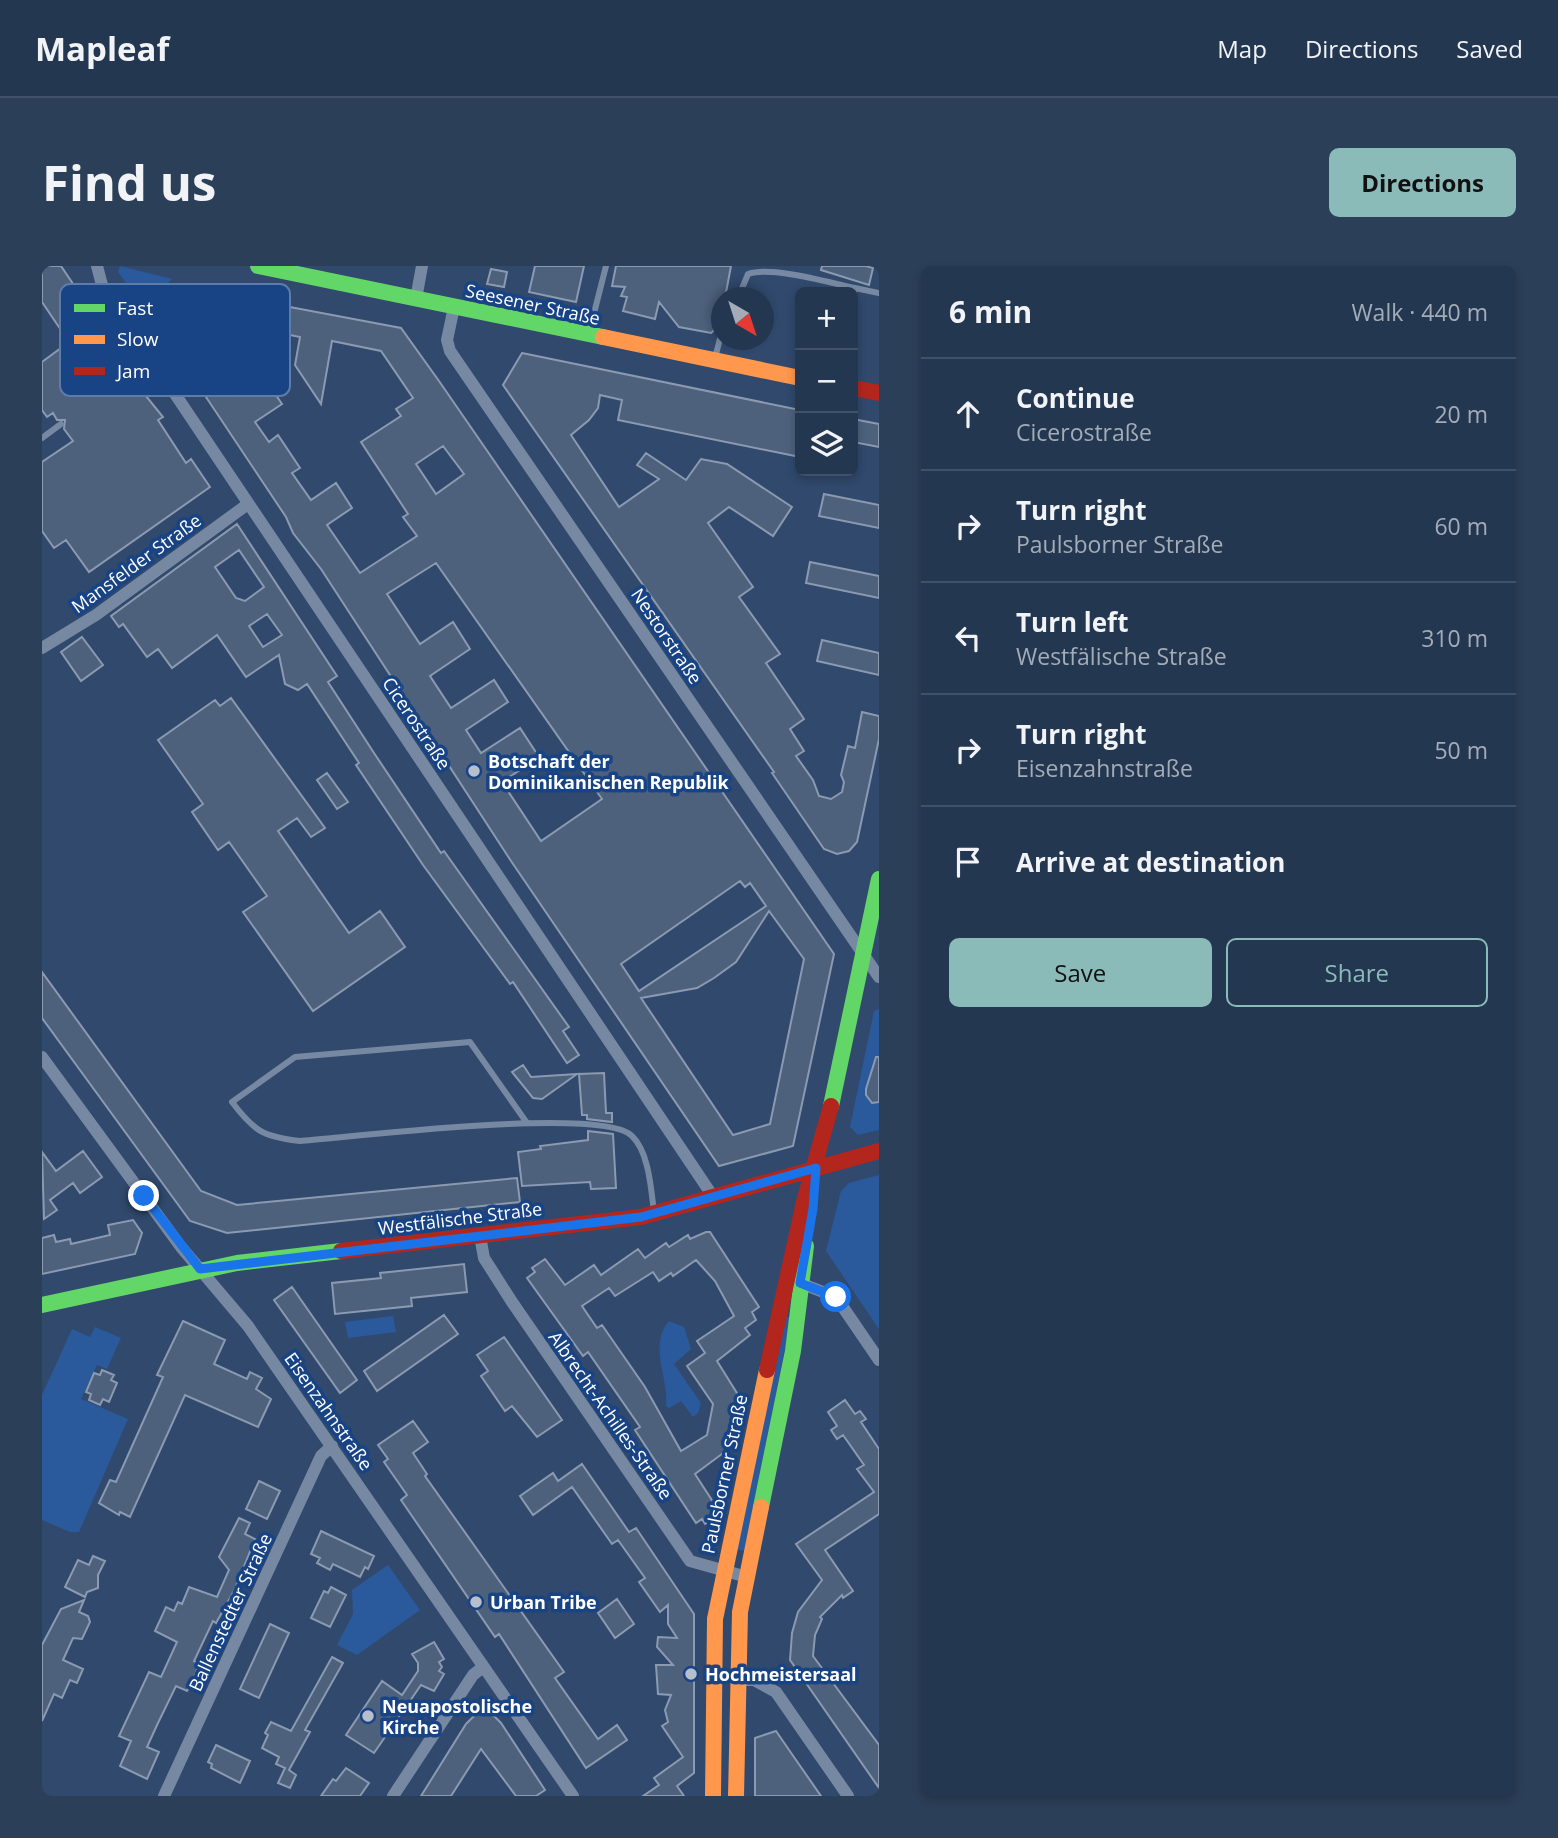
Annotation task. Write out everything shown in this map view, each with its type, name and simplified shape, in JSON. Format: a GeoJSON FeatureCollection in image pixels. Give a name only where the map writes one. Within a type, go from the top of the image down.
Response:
{"type":"FeatureCollection","features":[{"type":"Feature","properties":{"kind":"street","name":"Cicerostraße"},"geometry":{"type":"LineString","coordinates":[[97,266],[102,284]]}},
{"type":"Feature","properties":{"kind":"street","name":"Seesener Straße"},"geometry":{"type":"LineString","coordinates":[[258,266],[795,376]]}},
{"type":"Feature","properties":{"kind":"street"},"geometry":{"type":"LineString","coordinates":[[416,299],[422,266]]}},
{"type":"Feature","properties":{"kind":"street","name":"Nestorstraße"},"geometry":{"type":"LineString","coordinates":[[454,307],[447,340],[450,351],[879,977]]}},
{"type":"Feature","properties":{"kind":"street"},"geometry":{"type":"LineString","coordinates":[[858,389],[879,393]]}},
{"type":"Feature","properties":{"kind":"street","name":"Cicerostraße"},"geometry":{"type":"LineString","coordinates":[[177,396],[714,1198]]}},
{"type":"Feature","properties":{"kind":"street","name":"Mansfelder Straße"},"geometry":{"type":"LineString","coordinates":[[42,648],[94,616],[248,504]]}},
{"type":"Feature","properties":{"kind":"street","name":"Paulsborner Straße"},"geometry":{"type":"LineString","coordinates":[[794,1280],[793,1351],[740,1612],[736,1795],[713,1794],[715,1619],[723,1571],[794,1280],[804,1202],[825,1135],[879,879]]}},
{"type":"Feature","properties":{"kind":"street","name":"Eisenzahnstraße"},"geometry":{"type":"LineString","coordinates":[[42,1057],[200,1269],[248,1326],[573,1796]]}},
{"type":"Feature","properties":{"kind":"street","name":"Westfälische Straße"},"geometry":{"type":"LineString","coordinates":[[42,1305],[200,1269],[655,1213],[879,1151]]}},
{"type":"Feature","properties":{"kind":"street","name":"Albrecht-Achilles-Straße"},"geometry":{"type":"LineString","coordinates":[[480,1236],[484,1258],[505,1292],[690,1561],[747,1577]]}},
{"type":"Feature","properties":{"kind":"street"},"geometry":{"type":"LineString","coordinates":[[794,1280],[836,1297],[879,1360]]}},
{"type":"Feature","properties":{"kind":"street","name":"Ballenstedter Straße"},"geometry":{"type":"LineString","coordinates":[[164,1796],[321,1456],[332,1446]]}},
{"type":"Feature","properties":{"kind":"street"},"geometry":{"type":"LineString","coordinates":[[393,1796],[473,1675],[483,1667]]}},
{"type":"Feature","properties":{"kind":"street"},"geometry":{"type":"LineString","coordinates":[[714,1680],[754,1680],[776,1692],[848,1796]]}},
{"type":"Feature","properties":{"kind":"lane"},"geometry":{"type":"LineString","coordinates":[[589,335],[606,266]]}},
{"type":"Feature","properties":{"kind":"lane"},"geometry":{"type":"LineString","coordinates":[[743,287],[748,274],[757,269],[772,270],[835,287]]}},
{"type":"Feature","properties":{"kind":"lane"},"geometry":{"type":"LineString","coordinates":[[858,292],[879,293]]}},
{"type":"Feature","properties":{"kind":"lane"},"geometry":{"type":"LineString","coordinates":[[715,360],[717,350]]}},
{"type":"Feature","properties":{"kind":"lane"},"geometry":{"type":"LineString","coordinates":[[42,438],[61,424]]}},
{"type":"Feature","properties":{"kind":"lane"},"geometry":{"type":"LineString","coordinates":[[527,1123],[470,1042],[295,1058],[232,1102],[251,1126],[272,1138],[300,1141],[527,1123],[619,1126],[633,1136],[643,1156],[655,1213]]}},
{"type":"Feature","properties":{"kind":"shaded area"},"geometry":{"type":"Polygon","coordinates":[[[120,266],[172,279],[167,284],[127,284],[118,272],[120,266]]]}},
{"type":"Feature","properties":{"kind":"shaded area"},"geometry":{"type":"Polygon","coordinates":[[[879,1009],[879,1130],[858,1135],[850,1127],[874,1011],[879,1009]]]}},
{"type":"Feature","properties":{"kind":"shaded area"},"geometry":{"type":"Polygon","coordinates":[[[879,1175],[879,1329],[826,1251],[841,1191],[849,1183],[879,1175]]]}},
{"type":"Feature","properties":{"kind":"shaded area"},"geometry":{"type":"Polygon","coordinates":[[[393,1316],[396,1332],[348,1338],[345,1322],[393,1316]]]}},
{"type":"Feature","properties":{"kind":"shaded area"},"geometry":{"type":"Polygon","coordinates":[[[784,1316],[791,1318],[745,1551],[734,1549],[784,1316]]]}},
{"type":"Feature","properties":{"kind":"shaded area"},"geometry":{"type":"Polygon","coordinates":[[[669,1321],[684,1327],[691,1349],[674,1364],[701,1403],[698,1413],[693,1417],[681,1401],[669,1408],[666,1406],[660,1341],[669,1321]]]}},
{"type":"Feature","properties":{"kind":"shaded area"},"geometry":{"type":"Polygon","coordinates":[[[95,1327],[121,1338],[107,1369],[97,1365],[81,1399],[128,1419],[79,1532],[70,1532],[42,1520],[42,1395],[72,1329],[90,1337],[95,1327]]]}},
{"type":"Feature","properties":{"kind":"shaded area"},"geometry":{"type":"Polygon","coordinates":[[[388,1565],[420,1610],[357,1655],[337,1645],[353,1614],[352,1590],[388,1565]]]}},
{"type":"Feature","properties":{"kind":"building"},"geometry":{"type":"Polygon","coordinates":[[[42,266],[61,266],[73,284],[60,284],[60,329],[42,302],[42,266]]]}},
{"type":"Feature","properties":{"kind":"building"},"geometry":{"type":"Polygon","coordinates":[[[535,266],[584,266],[576,302],[529,292],[535,266]]]}},
{"type":"Feature","properties":{"kind":"building"},"geometry":{"type":"Polygon","coordinates":[[[616,266],[731,266],[727,287],[711,287],[711,333],[679,327],[659,302],[655,319],[623,311],[627,297],[621,296],[625,287],[612,286],[616,266]]]}},
{"type":"Feature","properties":{"kind":"building"},"geometry":{"type":"Polygon","coordinates":[[[822,266],[873,268],[869,285],[821,270],[822,266]]]}},
{"type":"Feature","properties":{"kind":"building"},"geometry":{"type":"Polygon","coordinates":[[[491,269],[507,272],[504,287],[487,284],[491,269]]]}},
{"type":"Feature","properties":{"kind":"building"},"geometry":{"type":"Polygon","coordinates":[[[290,307],[401,328],[834,954],[793,1146],[719,1166],[511,861],[321,569],[293,533],[286,517],[205,396],[277,396],[282,404],[255,422],[269,442],[278,435],[300,468],[292,473],[311,500],[336,483],[352,508],[327,525],[360,573],[417,536],[403,517],[408,514],[361,442],[401,416],[396,409],[413,398],[381,351],[332,341],[321,404],[295,365],[300,337],[290,335],[290,307]],[[443,446],[416,464],[436,494],[464,474],[443,446]],[[436,563],[387,594],[420,644],[453,622],[470,649],[430,676],[451,708],[494,680],[508,702],[466,730],[481,753],[520,728],[539,757],[502,782],[541,841],[602,799],[436,563]],[[740,881],[621,964],[639,991],[766,906],[750,883],[745,887],[740,881]],[[769,911],[736,962],[697,988],[641,998],[733,1135],[770,1124],[804,959],[769,911]]]}},
{"type":"Feature","properties":{"kind":"building"},"geometry":{"type":"Polygon","coordinates":[[[60,349],[60,396],[146,396],[163,417],[158,420],[186,463],[191,459],[210,487],[89,572],[66,540],[54,548],[42,531],[42,462],[73,441],[64,429],[65,420],[57,420],[53,413],[47,417],[42,410],[42,362],[60,349]]]}},
{"type":"Feature","properties":{"kind":"building"},"geometry":{"type":"Polygon","coordinates":[[[522,353],[795,409],[795,456],[618,420],[622,400],[600,395],[598,408],[589,420],[571,435],[619,507],[659,479],[637,465],[646,453],[686,480],[701,459],[727,464],[792,507],[773,536],[729,507],[708,523],[753,587],[739,597],[780,654],[766,663],[804,719],[790,729],[804,751],[796,756],[813,780],[819,796],[831,799],[842,792],[844,782],[841,775],[848,746],[855,748],[862,712],[879,716],[879,739],[857,842],[849,851],[837,854],[824,849],[772,773],[774,772],[503,385],[522,353]]]}},
{"type":"Feature","properties":{"kind":"building"},"geometry":{"type":"Polygon","coordinates":[[[858,420],[879,424],[879,447],[858,443],[858,420]]]}},
{"type":"Feature","properties":{"kind":"building"},"geometry":{"type":"Polygon","coordinates":[[[824,494],[879,505],[879,528],[819,516],[824,494]]]}},
{"type":"Feature","properties":{"kind":"building"},"geometry":{"type":"Polygon","coordinates":[[[237,524],[337,676],[328,682],[441,853],[444,851],[569,1027],[563,1031],[579,1055],[567,1063],[513,982],[510,984],[423,865],[356,765],[359,763],[307,684],[298,690],[285,684],[279,655],[246,677],[217,635],[172,668],[158,649],[147,657],[123,624],[119,627],[111,616],[237,524]],[[239,550],[215,567],[236,598],[245,601],[264,587],[239,550]],[[267,614],[249,626],[263,647],[282,635],[267,614]]]}},
{"type":"Feature","properties":{"kind":"building"},"geometry":{"type":"Polygon","coordinates":[[[810,562],[879,576],[879,598],[806,583],[810,562]]]}},
{"type":"Feature","properties":{"kind":"building"},"geometry":{"type":"Polygon","coordinates":[[[82,637],[103,665],[81,681],[61,652],[82,637]]]}},
{"type":"Feature","properties":{"kind":"building"},"geometry":{"type":"Polygon","coordinates":[[[822,640],[879,653],[879,675],[817,661],[822,640]]]}},
{"type":"Feature","properties":{"kind":"building"},"geometry":{"type":"Polygon","coordinates":[[[231,698],[325,828],[311,837],[297,818],[278,831],[349,933],[380,911],[405,947],[313,1011],[243,912],[267,896],[229,842],[218,850],[192,812],[203,804],[158,740],[215,700],[220,706],[231,698]]]}},
{"type":"Feature","properties":{"kind":"building"},"geometry":{"type":"Polygon","coordinates":[[[327,773],[348,802],[337,809],[317,780],[327,773]]]}},
{"type":"Feature","properties":{"kind":"building"},"geometry":{"type":"Polygon","coordinates":[[[42,972],[201,1191],[237,1205],[517,1178],[520,1202],[227,1233],[190,1221],[42,1018],[42,972]]]}},
{"type":"Feature","properties":{"kind":"building"},"geometry":{"type":"Polygon","coordinates":[[[876,1057],[879,1057],[879,1102],[872,1103],[866,1095],[866,1089],[876,1057]]]}},
{"type":"Feature","properties":{"kind":"building"},"geometry":{"type":"Polygon","coordinates":[[[523,1065],[531,1077],[577,1074],[542,1099],[533,1098],[512,1072],[523,1065]]]}},
{"type":"Feature","properties":{"kind":"building"},"geometry":{"type":"Polygon","coordinates":[[[604,1073],[606,1113],[612,1113],[612,1122],[587,1119],[587,1115],[582,1115],[579,1074],[604,1073]]]}},
{"type":"Feature","properties":{"kind":"building"},"geometry":{"type":"Polygon","coordinates":[[[588,1131],[613,1134],[616,1188],[591,1189],[590,1182],[522,1186],[518,1152],[541,1149],[540,1146],[588,1140],[588,1131]]]}},
{"type":"Feature","properties":{"kind":"building"},"geometry":{"type":"Polygon","coordinates":[[[83,1151],[102,1177],[80,1193],[73,1183],[50,1200],[57,1210],[44,1219],[42,1152],[56,1171],[83,1151]]]}},
{"type":"Feature","properties":{"kind":"building"},"geometry":{"type":"Polygon","coordinates":[[[133,1220],[142,1233],[135,1254],[42,1274],[42,1238],[54,1235],[56,1242],[70,1239],[71,1244],[110,1235],[108,1225],[133,1220]]]}},
{"type":"Feature","properties":{"kind":"building"},"geometry":{"type":"Polygon","coordinates":[[[710,1232],[759,1307],[752,1312],[756,1320],[745,1328],[750,1335],[717,1361],[740,1398],[730,1448],[695,1474],[717,1508],[711,1512],[715,1518],[705,1524],[702,1519],[696,1523],[635,1430],[640,1427],[588,1352],[583,1356],[527,1278],[535,1272],[532,1268],[545,1259],[565,1285],[594,1265],[601,1275],[638,1249],[645,1258],[666,1243],[669,1247],[688,1235],[690,1239],[710,1232]],[[696,1260],[673,1276],[671,1273],[659,1281],[653,1272],[615,1296],[609,1288],[582,1306],[597,1328],[602,1325],[645,1387],[681,1451],[707,1435],[713,1404],[687,1366],[705,1353],[697,1341],[734,1316],[715,1281],[696,1260]]]}},
{"type":"Feature","properties":{"kind":"building"},"geometry":{"type":"Polygon","coordinates":[[[464,1264],[467,1292],[411,1298],[412,1306],[335,1314],[332,1283],[381,1278],[380,1273],[464,1264]]]}},
{"type":"Feature","properties":{"kind":"building"},"geometry":{"type":"Polygon","coordinates":[[[292,1287],[357,1380],[340,1393],[274,1300],[292,1287]]]}},
{"type":"Feature","properties":{"kind":"building"},"geometry":{"type":"Polygon","coordinates":[[[444,1315],[458,1334],[377,1391],[364,1371],[444,1315]]]}},
{"type":"Feature","properties":{"kind":"building"},"geometry":{"type":"Polygon","coordinates":[[[183,1321],[225,1340],[214,1364],[247,1379],[250,1372],[262,1378],[256,1389],[271,1399],[258,1427],[185,1395],[130,1517],[120,1512],[119,1515],[99,1503],[110,1480],[116,1482],[163,1377],[157,1375],[183,1321]]]}},
{"type":"Feature","properties":{"kind":"building"},"geometry":{"type":"Polygon","coordinates":[[[504,1337],[562,1420],[537,1437],[512,1406],[505,1411],[481,1376],[488,1371],[477,1355],[504,1337]]]}},
{"type":"Feature","properties":{"kind":"building"},"geometry":{"type":"Polygon","coordinates":[[[102,1370],[114,1375],[111,1380],[117,1383],[109,1402],[103,1399],[100,1405],[89,1400],[91,1394],[86,1392],[94,1373],[100,1375],[102,1370]]]}},
{"type":"Feature","properties":{"kind":"building"},"geometry":{"type":"Polygon","coordinates":[[[845,1400],[855,1414],[860,1411],[866,1419],[861,1422],[879,1449],[879,1514],[825,1550],[853,1591],[843,1598],[842,1595],[820,1617],[822,1619],[815,1635],[813,1656],[879,1745],[879,1788],[790,1660],[792,1633],[798,1612],[822,1580],[796,1544],[874,1492],[857,1469],[864,1465],[843,1435],[837,1439],[831,1430],[837,1426],[828,1412],[845,1400]]]}},
{"type":"Feature","properties":{"kind":"building"},"geometry":{"type":"Polygon","coordinates":[[[413,1421],[428,1442],[413,1453],[427,1474],[425,1476],[564,1672],[555,1678],[598,1739],[617,1725],[627,1740],[586,1768],[499,1634],[495,1637],[401,1500],[407,1495],[384,1462],[388,1459],[378,1445],[413,1421]]]}},
{"type":"Feature","properties":{"kind":"building"},"geometry":{"type":"Polygon","coordinates":[[[582,1464],[629,1532],[636,1528],[694,1614],[694,1773],[677,1786],[684,1796],[643,1796],[659,1785],[654,1778],[683,1757],[662,1726],[668,1722],[665,1710],[671,1695],[658,1694],[656,1665],[673,1665],[657,1647],[658,1637],[677,1638],[668,1624],[668,1605],[660,1612],[639,1582],[645,1578],[618,1540],[612,1544],[572,1487],[533,1515],[520,1496],[553,1473],[558,1481],[582,1464]]]}},
{"type":"Feature","properties":{"kind":"building"},"geometry":{"type":"Polygon","coordinates":[[[259,1481],[280,1491],[267,1519],[246,1509],[259,1481]]]}},
{"type":"Feature","properties":{"kind":"building"},"geometry":{"type":"Polygon","coordinates":[[[239,1518],[250,1523],[245,1534],[255,1539],[235,1589],[216,1623],[213,1621],[194,1661],[200,1664],[187,1691],[176,1686],[147,1747],[159,1752],[147,1779],[120,1766],[131,1741],[119,1736],[149,1672],[161,1677],[177,1642],[155,1631],[166,1607],[174,1611],[178,1602],[182,1604],[189,1587],[217,1597],[229,1570],[219,1557],[239,1518]]]}},
{"type":"Feature","properties":{"kind":"building"},"geometry":{"type":"Polygon","coordinates":[[[321,1531],[374,1556],[368,1569],[365,1567],[360,1577],[333,1564],[330,1570],[317,1563],[320,1558],[311,1554],[321,1531]]]}},
{"type":"Feature","properties":{"kind":"building"},"geometry":{"type":"Polygon","coordinates":[[[93,1556],[105,1561],[98,1575],[98,1588],[87,1592],[85,1597],[65,1587],[78,1560],[89,1565],[93,1556]]]}},
{"type":"Feature","properties":{"kind":"building"},"geometry":{"type":"Polygon","coordinates":[[[331,1587],[346,1595],[330,1627],[311,1618],[324,1591],[328,1593],[331,1587]]]}},
{"type":"Feature","properties":{"kind":"building"},"geometry":{"type":"Polygon","coordinates":[[[617,1599],[634,1624],[615,1638],[598,1613],[617,1599]]]}},
{"type":"Feature","properties":{"kind":"building"},"geometry":{"type":"Polygon","coordinates":[[[84,1600],[79,1612],[88,1616],[90,1622],[82,1639],[73,1638],[63,1660],[83,1669],[77,1683],[70,1680],[62,1698],[54,1694],[42,1721],[42,1645],[61,1609],[84,1600]]]}},
{"type":"Feature","properties":{"kind":"building"},"geometry":{"type":"Polygon","coordinates":[[[270,1624],[289,1633],[259,1698],[240,1689],[270,1624]]]}},
{"type":"Feature","properties":{"kind":"building"},"geometry":{"type":"Polygon","coordinates":[[[434,1642],[444,1659],[439,1662],[442,1667],[439,1671],[444,1674],[434,1691],[421,1685],[374,1753],[346,1735],[382,1681],[402,1695],[418,1671],[418,1663],[412,1654],[434,1642]]]}},
{"type":"Feature","properties":{"kind":"building"},"geometry":{"type":"Polygon","coordinates":[[[332,1657],[343,1663],[305,1730],[310,1732],[289,1770],[296,1775],[290,1788],[278,1783],[285,1768],[276,1764],[279,1757],[262,1748],[268,1735],[265,1733],[271,1722],[291,1731],[332,1657]]]}},
{"type":"Feature","properties":{"kind":"building"},"geometry":{"type":"Polygon","coordinates":[[[480,1710],[488,1710],[501,1723],[545,1790],[536,1796],[516,1796],[481,1749],[451,1796],[421,1796],[466,1724],[480,1710]]]}},
{"type":"Feature","properties":{"kind":"building"},"geometry":{"type":"Polygon","coordinates":[[[776,1731],[821,1796],[755,1796],[755,1738],[776,1731]]]}},
{"type":"Feature","properties":{"kind":"building"},"geometry":{"type":"Polygon","coordinates":[[[216,1745],[250,1761],[240,1783],[211,1768],[212,1764],[208,1762],[216,1745]]]}},
{"type":"Feature","properties":{"kind":"building"},"geometry":{"type":"Polygon","coordinates":[[[346,1768],[369,1783],[360,1796],[321,1796],[333,1779],[336,1781],[346,1768]]]}},
{"type":"Feature","properties":{"kind":"traffic: fast"},"geometry":{"type":"LineString","coordinates":[[258,266],[603,337]]}},
{"type":"Feature","properties":{"kind":"traffic: fast"},"geometry":{"type":"LineString","coordinates":[[831,1106],[879,879]]}},
{"type":"Feature","properties":{"kind":"traffic: fast"},"geometry":{"type":"LineString","coordinates":[[761,1507],[793,1351],[806,1246]]}},
{"type":"Feature","properties":{"kind":"traffic: fast"},"geometry":{"type":"LineString","coordinates":[[42,1305],[237,1263],[341,1251]]}},
{"type":"Feature","properties":{"kind":"traffic: slow"},"geometry":{"type":"LineString","coordinates":[[603,337],[795,377]]}},
{"type":"Feature","properties":{"kind":"traffic: slow"},"geometry":{"type":"LineString","coordinates":[[713,1796],[715,1619],[767,1370]]}},
{"type":"Feature","properties":{"kind":"traffic: slow"},"geometry":{"type":"LineString","coordinates":[[736,1796],[740,1612],[761,1507]]}},
{"type":"Feature","properties":{"kind":"traffic: jam"},"geometry":{"type":"LineString","coordinates":[[858,389],[879,393]]}},
{"type":"Feature","properties":{"kind":"traffic: jam"},"geometry":{"type":"LineString","coordinates":[[767,1370],[804,1202],[831,1106]]}},
{"type":"Feature","properties":{"kind":"traffic: jam"},"geometry":{"type":"LineString","coordinates":[[341,1251],[641,1217],[879,1151]]}},
{"type":"Feature","properties":{"kind":"place","name":"Botschaft der Dominikanischen Republik"},"geometry":{"type":"Point","coordinates":[474,771]}},
{"type":"Feature","properties":{"kind":"place","name":"Urban Tribe"},"geometry":{"type":"Point","coordinates":[476,1602]}},
{"type":"Feature","properties":{"kind":"place","name":"Hochmeistersaal"},"geometry":{"type":"Point","coordinates":[691,1674]}},
{"type":"Feature","properties":{"kind":"place","name":"Neuapostolische Kirche"},"geometry":{"type":"Point","coordinates":[368,1716]}},
{"type":"Feature","properties":{"kind":"route"},"geometry":{"type":"LineString","coordinates":[[144,1196],[200,1269],[641,1217],[816,1168],[813,1209],[800,1283],[836,1297]]}}]}
